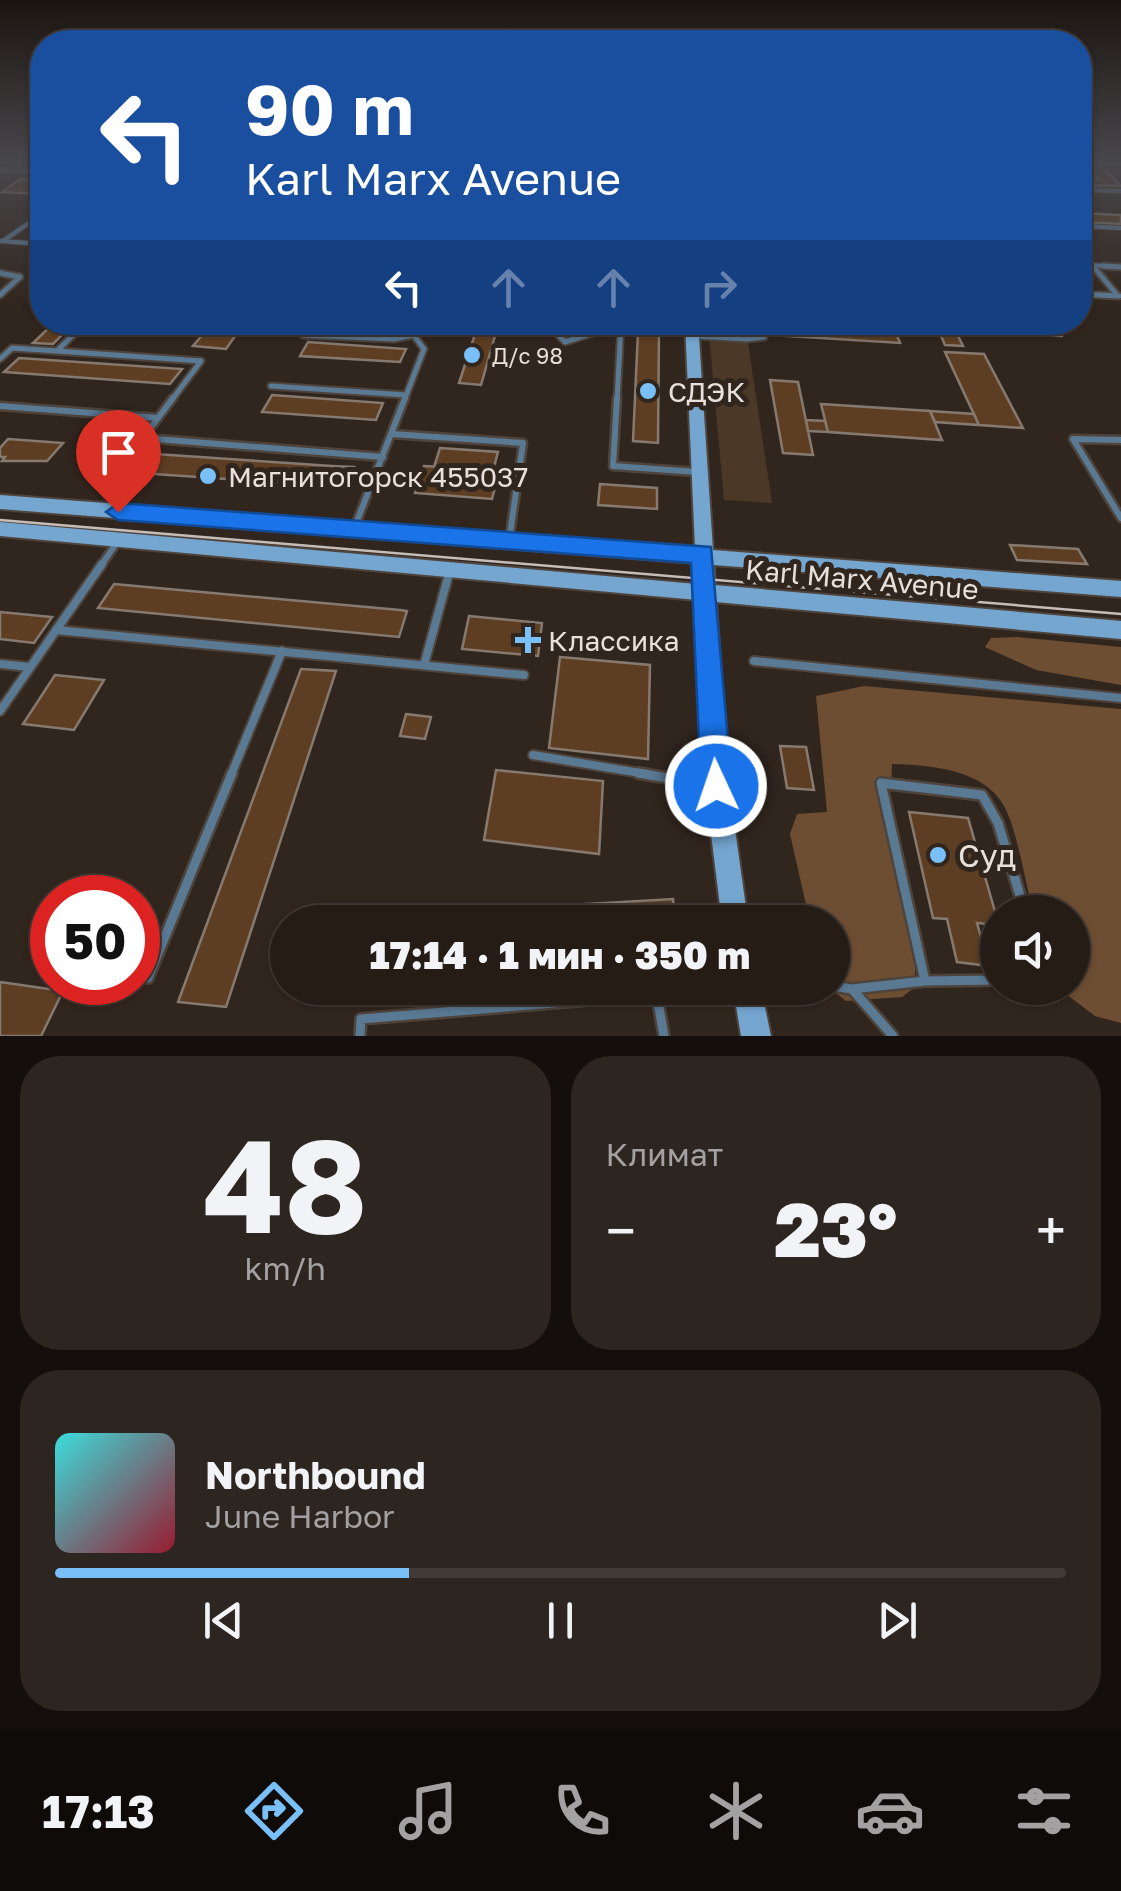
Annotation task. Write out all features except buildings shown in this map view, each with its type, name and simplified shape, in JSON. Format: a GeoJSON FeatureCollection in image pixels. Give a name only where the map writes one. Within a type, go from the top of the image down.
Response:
{"type":"FeatureCollection","features":[{"type":"Feature","properties":{"kind":"main road"},"geometry":{"type":"LineString","coordinates":[[690,335],[716,786],[733,905]]}},
{"type":"Feature","properties":{"kind":"main road","name":"Karl Marx Avenue"},"geometry":{"type":"LineString","coordinates":[[0,502],[1121,588]]}},
{"type":"Feature","properties":{"kind":"main road","name":"Karl Marx Avenue"},"geometry":{"type":"LineString","coordinates":[[0,530],[451,567],[1121,630]]}},
{"type":"Feature","properties":{"kind":"main road"},"geometry":{"type":"LineString","coordinates":[[750,1005],[756,1036]]}},
{"type":"Feature","properties":{"kind":"lane"},"geometry":{"type":"LineString","coordinates":[[2,241],[30,222]]}},
{"type":"Feature","properties":{"kind":"lane"},"geometry":{"type":"LineString","coordinates":[[1092,227],[1121,228]]}},
{"type":"Feature","properties":{"kind":"lane"},"geometry":{"type":"LineString","coordinates":[[2,241],[30,243]]}},
{"type":"Feature","properties":{"kind":"lane"},"geometry":{"type":"LineString","coordinates":[[1120,296],[1092,265],[1121,266]]}},
{"type":"Feature","properties":{"kind":"lane"},"geometry":{"type":"LineString","coordinates":[[0,273],[20,277],[0,295]]}},
{"type":"Feature","properties":{"kind":"lane"},"geometry":{"type":"LineString","coordinates":[[1092,295],[1120,296]]}},
{"type":"Feature","properties":{"kind":"lane"},"geometry":{"type":"LineString","coordinates":[[58,351],[73,335]]}},
{"type":"Feature","properties":{"kind":"lane"},"geometry":{"type":"LineString","coordinates":[[303,335],[394,339],[414,335],[424,349],[352,531]]}},
{"type":"Feature","properties":{"kind":"lane"},"geometry":{"type":"LineString","coordinates":[[558,335],[565,342],[587,335]]}},
{"type":"Feature","properties":{"kind":"lane"},"geometry":{"type":"LineString","coordinates":[[623,335],[613,466],[698,472]]}},
{"type":"Feature","properties":{"kind":"lane"},"geometry":{"type":"LineString","coordinates":[[732,335],[747,338],[764,335]]}},
{"type":"Feature","properties":{"kind":"lane"},"geometry":{"type":"LineString","coordinates":[[1,357],[12,348],[201,362],[143,438],[382,457]]}},
{"type":"Feature","properties":{"kind":"lane"},"geometry":{"type":"LineString","coordinates":[[272,386],[406,395]]}},
{"type":"Feature","properties":{"kind":"lane"},"geometry":{"type":"LineString","coordinates":[[0,406],[159,418]]}},
{"type":"Feature","properties":{"kind":"lane"},"geometry":{"type":"LineString","coordinates":[[392,434],[523,443],[509,542]]}},
{"type":"Feature","properties":{"kind":"lane"},"geometry":{"type":"LineString","coordinates":[[1121,440],[1074,438],[1121,518]]}},
{"type":"Feature","properties":{"kind":"lane"},"geometry":{"type":"LineString","coordinates":[[0,711],[119,540]]}},
{"type":"Feature","properties":{"kind":"lane"},"geometry":{"type":"LineString","coordinates":[[424,665],[451,567]]}},
{"type":"Feature","properties":{"kind":"lane"},"geometry":{"type":"LineString","coordinates":[[56,630],[524,675]]}},
{"type":"Feature","properties":{"kind":"lane"},"geometry":{"type":"LineString","coordinates":[[160,949],[282,651]]}},
{"type":"Feature","properties":{"kind":"lane"},"geometry":{"type":"LineString","coordinates":[[754,661],[1121,698]]}},
{"type":"Feature","properties":{"kind":"lane"},"geometry":{"type":"LineString","coordinates":[[0,664],[30,667]]}},
{"type":"Feature","properties":{"kind":"lane"},"geometry":{"type":"LineString","coordinates":[[533,755],[716,786]]}},
{"type":"Feature","properties":{"kind":"lane"},"geometry":{"type":"LineString","coordinates":[[925,981],[881,783],[982,795],[998,823],[1020,895]]}},
{"type":"Feature","properties":{"kind":"lane"},"geometry":{"type":"LineString","coordinates":[[852,989],[925,981],[980,980]]}},
{"type":"Feature","properties":{"kind":"lane"},"geometry":{"type":"LineString","coordinates":[[852,989],[893,1036]]}},
{"type":"Feature","properties":{"kind":"lane"},"geometry":{"type":"LineString","coordinates":[[360,1036],[361,1019],[541,1005]]}},
{"type":"Feature","properties":{"kind":"lane"},"geometry":{"type":"LineString","coordinates":[[659,1005],[664,1036]]}},
{"type":"Feature","properties":{"kind":"shaded area"},"geometry":{"type":"Polygon","coordinates":[[[709,335],[747,335],[772,503],[724,500],[709,335]]]}},
{"type":"Feature","properties":{"kind":"shaded area"},"geometry":{"type":"Polygon","coordinates":[[[991,638],[1121,647],[1121,685],[1036,670],[985,647],[991,638]]]}},
{"type":"Feature","properties":{"kind":"shaded area"},"geometry":{"type":"Polygon","coordinates":[[[864,686],[1121,709],[1121,1023],[1095,1016],[1080,1005],[1090,1005],[1090,895],[1029,895],[1013,828],[995,794],[970,777],[922,766],[892,764],[891,791],[880,805],[915,962],[915,987],[902,997],[850,1001],[850,905],[806,905],[790,834],[797,814],[827,812],[816,696],[864,686]]]}},
{"type":"Feature","properties":{"kind":"tram line"},"geometry":{"type":"LineString","coordinates":[[0,520],[1121,614]]}},
{"type":"Feature","properties":{"kind":"place","name":"Д/с 98"},"geometry":{"type":"Point","coordinates":[472,355]}},
{"type":"Feature","properties":{"kind":"place","name":"СДЭК"},"geometry":{"type":"Point","coordinates":[648,391]}},
{"type":"Feature","properties":{"kind":"place","name":"Магнитогорск 455037"},"geometry":{"type":"Point","coordinates":[208,476]}},
{"type":"Feature","properties":{"kind":"place","name":"Классика"},"geometry":{"type":"Point","coordinates":[528,640]}},
{"type":"Feature","properties":{"kind":"place","name":"Суд"},"geometry":{"type":"Point","coordinates":[938,855]}},
{"type":"Feature","properties":{"kind":"route"},"geometry":{"type":"LineString","coordinates":[[118,512],[703,554],[716,786]]}}]}
